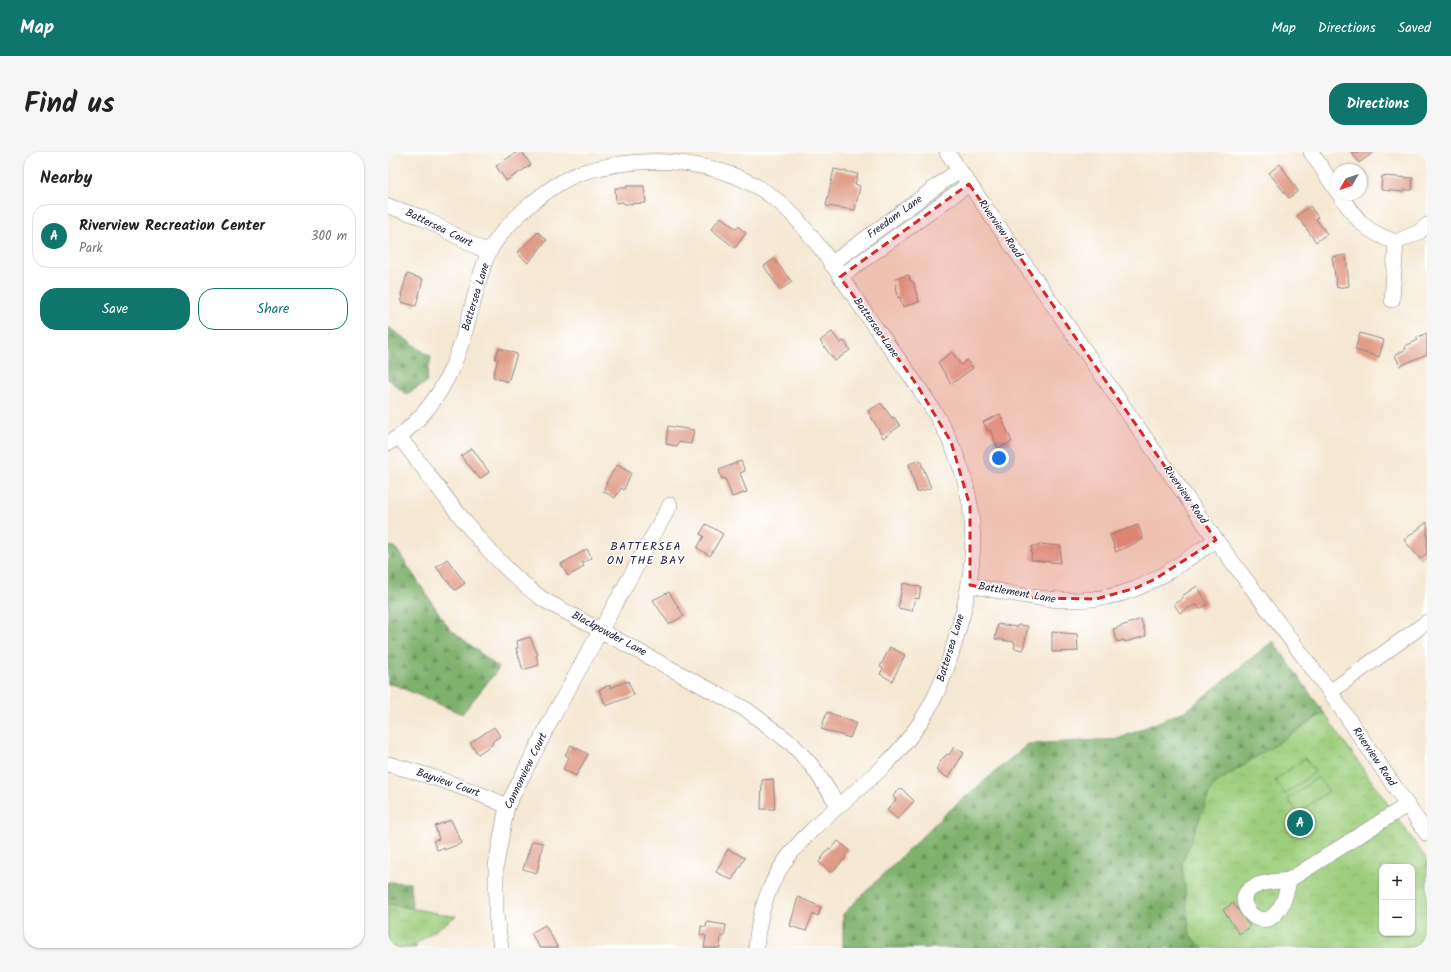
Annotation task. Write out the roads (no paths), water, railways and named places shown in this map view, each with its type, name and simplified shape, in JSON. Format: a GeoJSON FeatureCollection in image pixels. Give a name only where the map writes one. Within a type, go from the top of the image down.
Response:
{"type":"FeatureCollection","features":[{"type":"Feature","properties":{"kind":"street","name":"Riverview Road"},"geometry":{"type":"LineString","coordinates":[[947,152],[1216,540],[1330,692],[1427,834]]}},
{"type":"Feature","properties":{"kind":"street"},"geometry":{"type":"LineString","coordinates":[[1311,152],[1331,182]]}},
{"type":"Feature","properties":{"kind":"street","name":"Battersea Lane"},"geometry":{"type":"LineString","coordinates":[[394,441],[436,399],[448,380],[462,344],[478,284],[489,253],[498,240],[525,210],[556,184],[586,170],[613,162],[654,158],[692,161],[719,169],[757,186],[790,212],[817,244],[920,391],[951,442],[962,469],[970,506],[972,547],[970,584],[946,672],[923,718],[902,747],[887,763],[838,805],[798,843],[777,874],[762,911],[756,948]]}},
{"type":"Feature","properties":{"kind":"street","name":"Freedom Lane"},"geometry":{"type":"LineString","coordinates":[[830,264],[959,170]]}},
{"type":"Feature","properties":{"kind":"street","name":"Freedom Lane"},"geometry":{"type":"LineString","coordinates":[[840,277],[969,184]]}},
{"type":"Feature","properties":{"kind":"street"},"geometry":{"type":"LineString","coordinates":[[1344,200],[1361,223],[1377,235],[1396,242],[1418,232],[1427,225]]}},
{"type":"Feature","properties":{"kind":"street","name":"Battersea Court"},"geometry":{"type":"LineString","coordinates":[[388,206],[421,217],[489,253]]}},
{"type":"Feature","properties":{"kind":"street"},"geometry":{"type":"LineString","coordinates":[[1392,300],[1396,242]]}},
{"type":"Feature","properties":{"kind":"street","name":"Blackpowder Lane"},"geometry":{"type":"LineString","coordinates":[[394,441],[483,544],[524,586],[544,600],[714,690],[748,710],[775,729],[792,744],[813,767],[838,805]]}},
{"type":"Feature","properties":{"kind":"street","name":"Cannonview Court"},"geometry":{"type":"LineString","coordinates":[[501,948],[496,915],[496,865],[507,806],[670,505]]}},
{"type":"Feature","properties":{"kind":"street","name":"Battlement Lane"},"geometry":{"type":"LineString","coordinates":[[970,584],[1034,598],[1062,601],[1096,599],[1116,595],[1148,582],[1216,540]]}},
{"type":"Feature","properties":{"kind":"street"},"geometry":{"type":"LineString","coordinates":[[1330,692],[1427,622]]}},
{"type":"Feature","properties":{"kind":"street","name":"Bayview Court"},"geometry":{"type":"LineString","coordinates":[[388,764],[442,780],[488,797],[507,806]]}},
{"type":"Feature","properties":{"kind":"street"},"geometry":{"type":"LineString","coordinates":[[1289,880],[1407,805]]}},
{"type":"Feature","properties":{"kind":"place","name":"Riverview Recreation Center"},"geometry":{"type":"Point","coordinates":[1300,823]}},
{"type":"Feature","properties":{"kind":"district","name":"BATTERSEA ON THE BAY"},"geometry":{"type":"Point","coordinates":[646,553]}}]}
